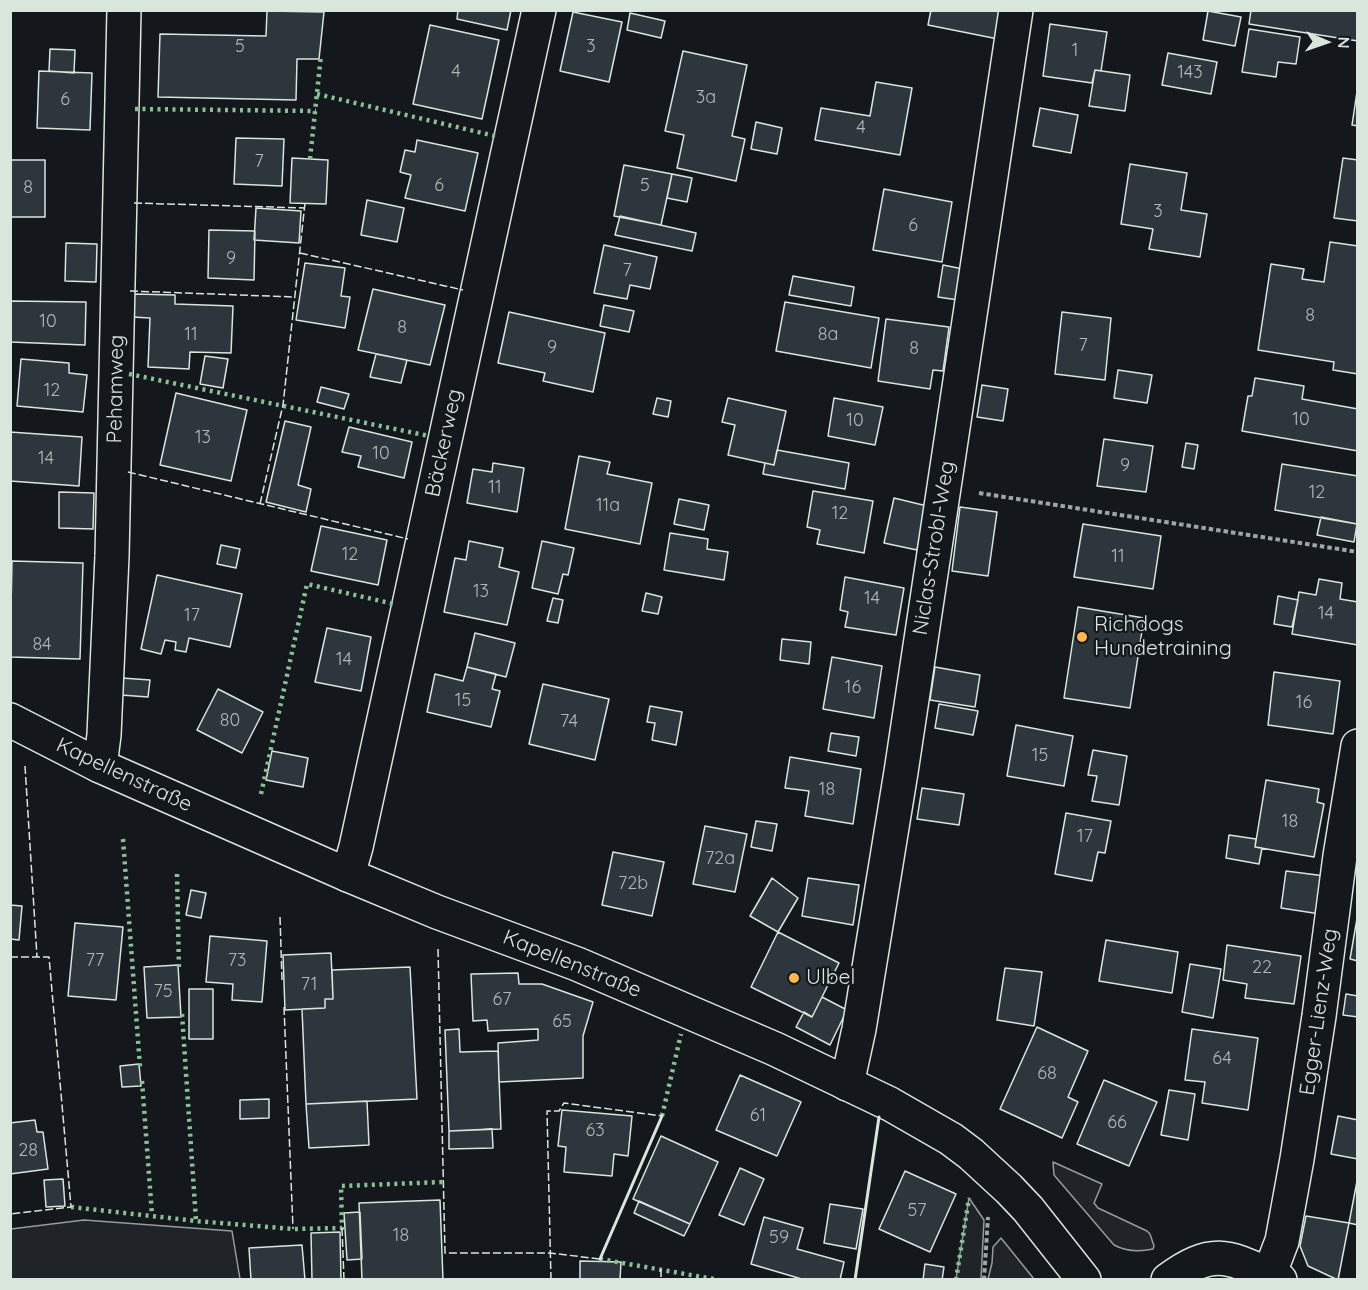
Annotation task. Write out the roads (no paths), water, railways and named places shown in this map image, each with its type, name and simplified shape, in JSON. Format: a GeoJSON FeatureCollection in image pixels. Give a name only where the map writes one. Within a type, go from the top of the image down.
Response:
{"type":"FeatureCollection","features":[{"type":"Feature","properties":{"kind":"street","name":"Pehamweg"},"geometry":{"type":"LineString","coordinates":[[100,766],[104,735],[112,556],[124,10]]}},
{"type":"Feature","properties":{"kind":"street","name":"Niclas-Strobl-Weg"},"geometry":{"type":"LineString","coordinates":[[847,1084],[859,1029],[899,784],[1016,10]]}},
{"type":"Feature","properties":{"kind":"street","name":"Bäckerweg"},"geometry":{"type":"LineString","coordinates":[[348,875],[538,13]]}},
{"type":"Feature","properties":{"kind":"street","name":"Kapellenstraße"},"geometry":{"type":"LineString","coordinates":[[10,720],[100,766],[348,875],[437,912],[588,968],[775,1049],[890,1104],[951,1139],[991,1172],[1028,1209],[1084,1280]]}},
{"type":"Feature","properties":{"kind":"street","name":"Egger-Lienz-Weg"},"geometry":{"type":"LineString","coordinates":[[1274,1277],[1295,1170],[1358,746]]}},
{"type":"Feature","properties":{"kind":"street"},"geometry":{"type":"LineString","coordinates":[[1168,1280],[1192,1263],[1214,1258],[1235,1261],[1274,1277]]}},
{"type":"Feature","properties":{"kind":"place","name":"Richdogs Hundetraining"},"geometry":{"type":"Point","coordinates":[1082,637]}},
{"type":"Feature","properties":{"kind":"place","name":"Ulbel"},"geometry":{"type":"Point","coordinates":[794,978]}}]}
